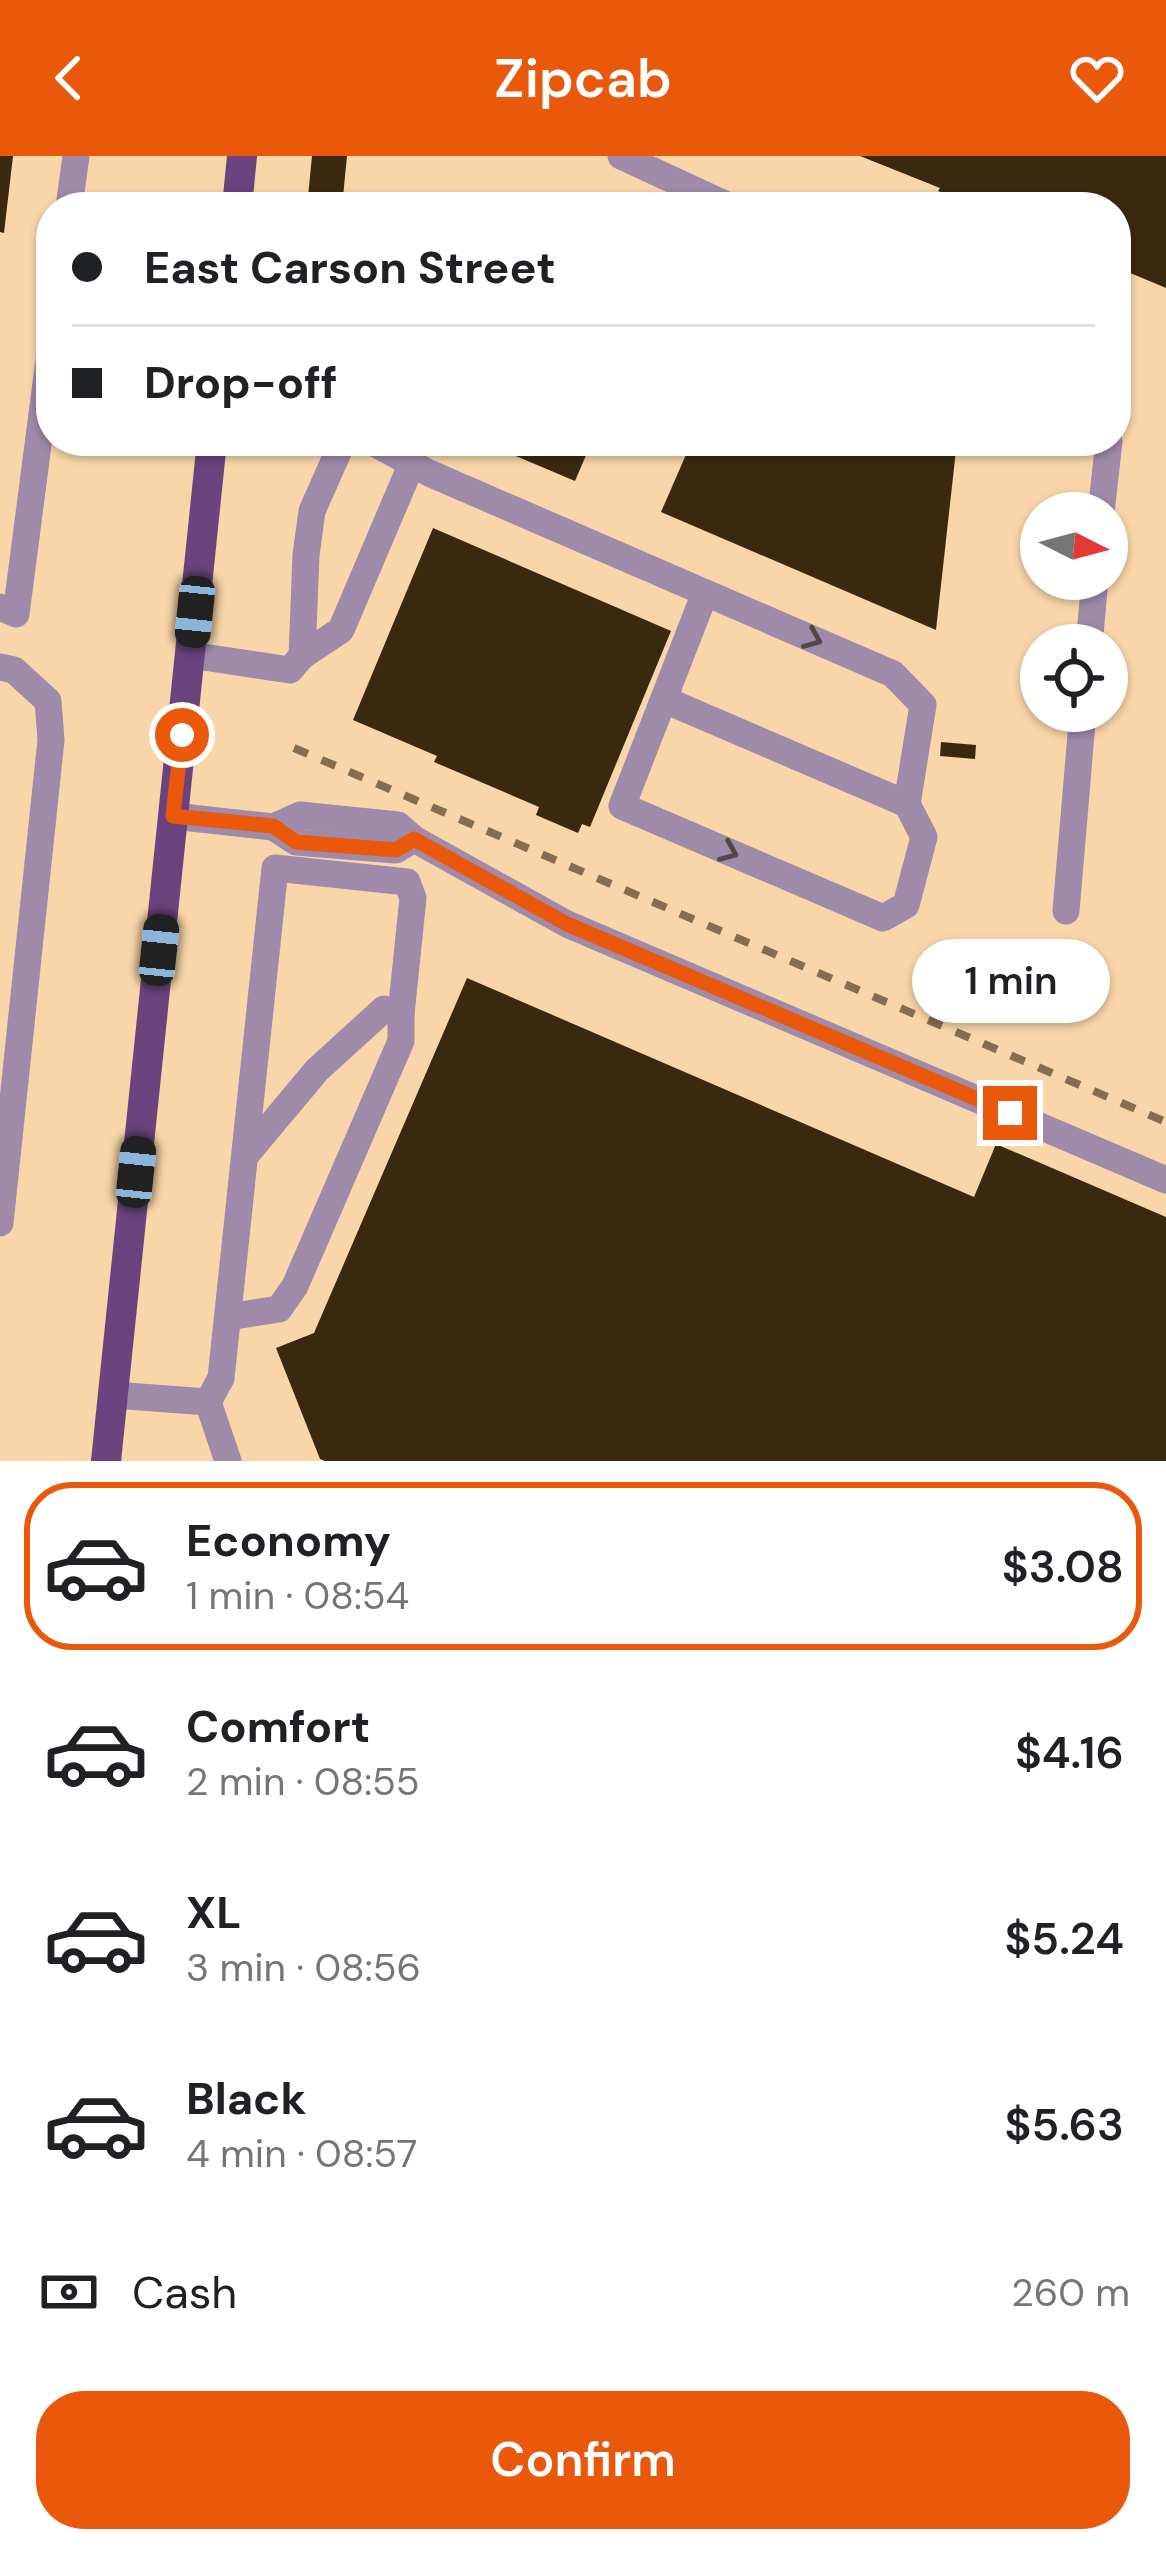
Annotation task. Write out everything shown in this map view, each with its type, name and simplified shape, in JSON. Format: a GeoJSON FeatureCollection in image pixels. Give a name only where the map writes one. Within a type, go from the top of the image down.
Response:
{"type":"FeatureCollection","features":[{"type":"Feature","properties":{"kind":"main road"},"geometry":{"type":"LineString","coordinates":[[238,192],[242,156]]}},
{"type":"Feature","properties":{"kind":"main road"},"geometry":{"type":"LineString","coordinates":[[106,1461],[210,456]]}},
{"type":"Feature","properties":{"kind":"lane"},"geometry":{"type":"LineString","coordinates":[[71,192],[76,156]]}},
{"type":"Feature","properties":{"kind":"lane"},"geometry":{"type":"LineString","coordinates":[[621,156],[699,192]]}},
{"type":"Feature","properties":{"kind":"lane"},"geometry":{"type":"LineString","coordinates":[[0,607],[16,614],[37,456]]}},
{"type":"Feature","properties":{"kind":"lane"},"geometry":{"type":"LineString","coordinates":[[302,656],[312,511],[336,456]]}},
{"type":"Feature","properties":{"kind":"lane"},"geometry":{"type":"LineString","coordinates":[[397,456],[893,674],[923,706],[907,804],[924,836],[906,905],[883,918],[622,806],[705,593]]}},
{"type":"Feature","properties":{"kind":"lane"},"geometry":{"type":"LineString","coordinates":[[1103,492],[1107,456]]}},
{"type":"Feature","properties":{"kind":"lane"},"geometry":{"type":"LineString","coordinates":[[190,655],[290,670],[302,656],[341,630],[412,464]]}},
{"type":"Feature","properties":{"kind":"lane"},"geometry":{"type":"LineString","coordinates":[[0,667],[14,670],[48,701],[51,740],[0,1222]]}},
{"type":"Feature","properties":{"kind":"lane"},"geometry":{"type":"LineString","coordinates":[[665,700],[907,804]]}},
{"type":"Feature","properties":{"kind":"lane"},"geometry":{"type":"LineString","coordinates":[[1066,911],[1081,732]]}},
{"type":"Feature","properties":{"kind":"lane"},"geometry":{"type":"LineString","coordinates":[[173,816],[273,826],[300,815],[398,825],[414,839],[567,924],[1166,1180]]}},
{"type":"Feature","properties":{"kind":"lane"},"geometry":{"type":"LineString","coordinates":[[227,1461],[208,1402],[221,1378],[275,868],[407,882],[413,898],[401,1042],[295,1286],[279,1309],[228,1317]]}},
{"type":"Feature","properties":{"kind":"lane"},"geometry":{"type":"LineString","coordinates":[[245,1156],[317,1070],[384,1009],[401,1014]]}},
{"type":"Feature","properties":{"kind":"lane"},"geometry":{"type":"LineString","coordinates":[[113,1395],[208,1402]]}},
{"type":"Feature","properties":{"kind":"building"},"geometry":{"type":"Polygon","coordinates":[[[0,156],[13,156],[4,233],[0,232],[0,156]]]}},
{"type":"Feature","properties":{"kind":"building"},"geometry":{"type":"Polygon","coordinates":[[[312,156],[347,156],[343,192],[308,192],[312,156]]]}},
{"type":"Feature","properties":{"kind":"building"},"geometry":{"type":"Polygon","coordinates":[[[860,156],[1166,156],[1166,288],[1131,273],[1131,192],[940,192],[860,156]]]}},
{"type":"Feature","properties":{"kind":"building"},"geometry":{"type":"Polygon","coordinates":[[[516,456],[586,456],[575,481],[516,456]]]}},
{"type":"Feature","properties":{"kind":"building"},"geometry":{"type":"Polygon","coordinates":[[[685,456],[955,456],[936,630],[661,512],[685,456]]]}},
{"type":"Feature","properties":{"kind":"building"},"geometry":{"type":"Polygon","coordinates":[[[433,528],[671,631],[590,827],[582,824],[578,833],[536,815],[539,807],[434,762],[437,756],[353,720],[433,528]]]}},
{"type":"Feature","properties":{"kind":"building"},"geometry":{"type":"Polygon","coordinates":[[[941,742],[976,745],[975,759],[940,756],[941,742]]]}},
{"type":"Feature","properties":{"kind":"building"},"geometry":{"type":"Polygon","coordinates":[[[467,978],[974,1197],[996,1144],[1166,1217],[1166,1461],[320,1459],[276,1348],[314,1333],[467,978]]]}},
{"type":"Feature","properties":{"kind":"railway"},"geometry":{"type":"LineString","coordinates":[[294,748],[1166,1122]]}},
{"type":"Feature","properties":{"kind":"route"},"geometry":{"type":"LineString","coordinates":[[182,735],[173,816],[273,826],[296,842],[396,850],[414,839],[567,924],[1010,1113]]}}]}
